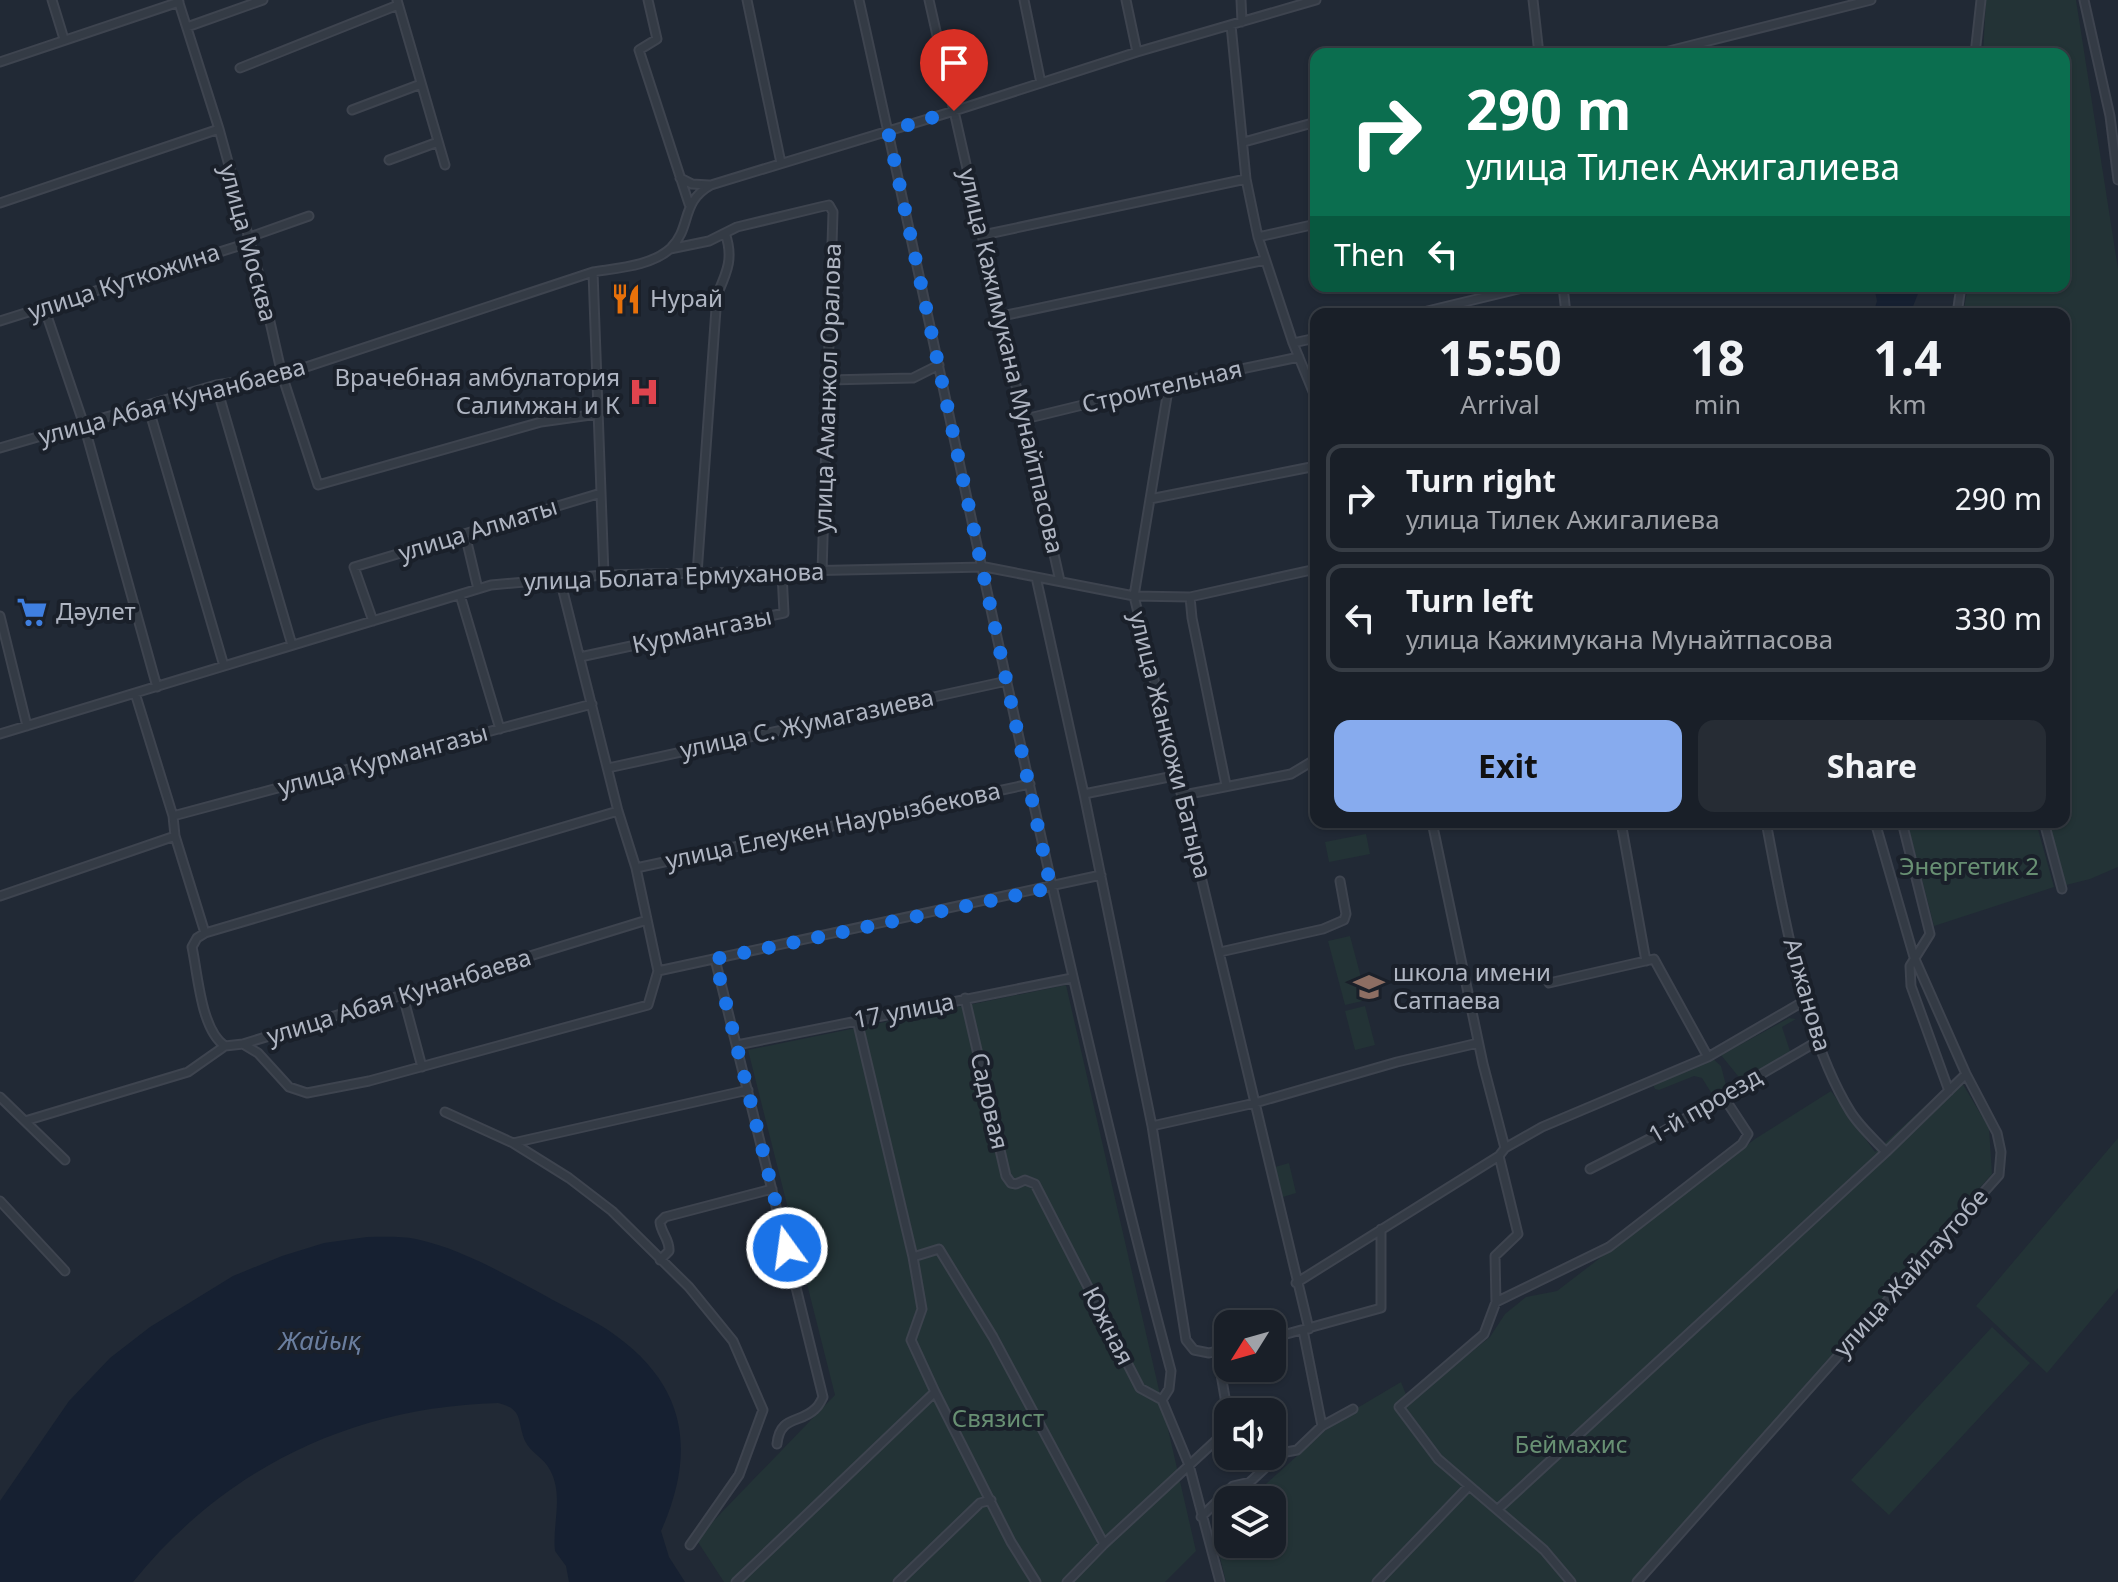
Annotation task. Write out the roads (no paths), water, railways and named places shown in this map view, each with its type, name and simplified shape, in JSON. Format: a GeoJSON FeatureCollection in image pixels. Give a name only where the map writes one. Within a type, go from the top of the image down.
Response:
{"type":"FeatureCollection","features":[{"type":"Feature","properties":{"kind":"street"},"geometry":{"type":"LineString","coordinates":[[52,0],[64,39]]}},
{"type":"Feature","properties":{"kind":"street"},"geometry":{"type":"LineString","coordinates":[[187,27],[263,0]]}},
{"type":"Feature","properties":{"kind":"street"},"geometry":{"type":"LineString","coordinates":[[648,0],[657,39],[639,50],[689,204]]}},
{"type":"Feature","properties":{"kind":"street"},"geometry":{"type":"LineString","coordinates":[[747,0],[781,163]]}},
{"type":"Feature","properties":{"kind":"street"},"geometry":{"type":"LineString","coordinates":[[859,0],[1051,888],[1124,1198],[1171,1371],[1169,1389],[1162,1400]]}},
{"type":"Feature","properties":{"kind":"street","name":"улица Кажимукана Мунайтпасова"},"geometry":{"type":"LineString","coordinates":[[929,0],[1060,581]]}},
{"type":"Feature","properties":{"kind":"street"},"geometry":{"type":"LineString","coordinates":[[1024,0],[1041,83]]}},
{"type":"Feature","properties":{"kind":"street"},"geometry":{"type":"LineString","coordinates":[[1126,0],[1137,52]]}},
{"type":"Feature","properties":{"kind":"street"},"geometry":{"type":"LineString","coordinates":[[1241,0],[1242,22]]}},
{"type":"Feature","properties":{"kind":"street"},"geometry":{"type":"LineString","coordinates":[[670,249],[678,239],[689,204],[699,191],[711,185],[1137,52],[1316,0]]}},
{"type":"Feature","properties":{"kind":"street"},"geometry":{"type":"LineString","coordinates":[[1533,0],[1538,48]]}},
{"type":"Feature","properties":{"kind":"street"},"geometry":{"type":"LineString","coordinates":[[1681,48],[1871,0]]}},
{"type":"Feature","properties":{"kind":"street"},"geometry":{"type":"LineString","coordinates":[[1976,48],[1981,0]]}},
{"type":"Feature","properties":{"kind":"street"},"geometry":{"type":"LineString","coordinates":[[2084,0],[2110,116],[2118,180]]}},
{"type":"Feature","properties":{"kind":"street"},"geometry":{"type":"LineString","coordinates":[[0,62],[179,1]]}},
{"type":"Feature","properties":{"kind":"street","name":"улица Москва"},"geometry":{"type":"LineString","coordinates":[[179,1],[219,129],[261,282],[282,375],[318,485],[541,422],[598,414]]}},
{"type":"Feature","properties":{"kind":"street"},"geometry":{"type":"LineString","coordinates":[[240,68],[398,3],[445,165]]}},
{"type":"Feature","properties":{"kind":"street"},"geometry":{"type":"LineString","coordinates":[[1231,25],[1246,179],[1258,237],[1310,384]]}},
{"type":"Feature","properties":{"kind":"street"},"geometry":{"type":"LineString","coordinates":[[352,110],[421,84]]}},
{"type":"Feature","properties":{"kind":"street"},"geometry":{"type":"LineString","coordinates":[[1244,142],[1310,124]]}},
{"type":"Feature","properties":{"kind":"street"},"geometry":{"type":"LineString","coordinates":[[0,203],[219,129]]}},
{"type":"Feature","properties":{"kind":"street"},"geometry":{"type":"LineString","coordinates":[[389,160],[438,142]]}},
{"type":"Feature","properties":{"kind":"street"},"geometry":{"type":"LineString","coordinates":[[680,178],[692,184],[711,185]]}},
{"type":"Feature","properties":{"kind":"street"},"geometry":{"type":"LineString","coordinates":[[983,235],[1246,179]]}},
{"type":"Feature","properties":{"kind":"street","name":"улица Абая Кунанбаева"},"geometry":{"type":"LineString","coordinates":[[0,448],[216,385],[282,375],[593,272],[637,264],[670,249],[709,241],[737,227],[829,205]]}},
{"type":"Feature","properties":{"kind":"street","name":"улица Аманжол Оралова"},"geometry":{"type":"LineString","coordinates":[[822,572],[833,212],[829,205]]}},
{"type":"Feature","properties":{"kind":"street","name":"улица Куткожина"},"geometry":{"type":"LineString","coordinates":[[0,321],[247,240],[309,216]]}},
{"type":"Feature","properties":{"kind":"street"},"geometry":{"type":"LineString","coordinates":[[1258,237],[1310,225]]}},
{"type":"Feature","properties":{"kind":"street"},"geometry":{"type":"LineString","coordinates":[[697,574],[717,295],[730,265],[731,248],[725,233]]}},
{"type":"Feature","properties":{"kind":"street"},"geometry":{"type":"LineString","coordinates":[[1002,316],[1265,260]]}},
{"type":"Feature","properties":{"kind":"street"},"geometry":{"type":"LineString","coordinates":[[593,272],[604,575]]}},
{"type":"Feature","properties":{"kind":"street"},"geometry":{"type":"LineString","coordinates":[[1440,308],[1506,292]]}},
{"type":"Feature","properties":{"kind":"street"},"geometry":{"type":"LineString","coordinates":[[44,307],[84,425],[157,687]]}},
{"type":"Feature","properties":{"kind":"street"},"geometry":{"type":"LineString","coordinates":[[1293,343],[1310,339]]}},
{"type":"Feature","properties":{"kind":"street","name":"Строительная"},"geometry":{"type":"LineString","coordinates":[[1025,419],[1299,357]]}},
{"type":"Feature","properties":{"kind":"street"},"geometry":{"type":"LineString","coordinates":[[828,380],[913,378],[939,365]]}},
{"type":"Feature","properties":{"kind":"street","name":"улица Жанкожи Батыра"},"geometry":{"type":"LineString","coordinates":[[1169,384],[1134,596],[1184,795],[1296,1283],[1322,1426]]}},
{"type":"Feature","properties":{"kind":"street"},"geometry":{"type":"LineString","coordinates":[[216,385],[292,645]]}},
{"type":"Feature","properties":{"kind":"street"},"geometry":{"type":"LineString","coordinates":[[148,406],[224,666]]}},
{"type":"Feature","properties":{"kind":"street"},"geometry":{"type":"LineString","coordinates":[[1150,499],[1310,467]]}},
{"type":"Feature","properties":{"kind":"street","name":"улица Алматы"},"geometry":{"type":"LineString","coordinates":[[373,621],[354,567],[601,493]]}},
{"type":"Feature","properties":{"kind":"street"},"geometry":{"type":"LineString","coordinates":[[465,534],[478,589]]}},
{"type":"Feature","properties":{"kind":"street","name":"улица Болата Ермуханова"},"geometry":{"type":"LineString","coordinates":[[0,734],[491,585],[604,575],[980,567],[1134,596],[1190,597],[1310,570]]}},
{"type":"Feature","properties":{"kind":"street","name":"Курмангазы"},"geometry":{"type":"LineString","coordinates":[[580,657],[784,613],[782,573]]}},
{"type":"Feature","properties":{"kind":"street"},"geometry":{"type":"LineString","coordinates":[[1036,577],[1152,1126],[1186,1340],[1194,1350],[1213,1352],[1228,1424],[1224,1433],[1067,1582]]}},
{"type":"Feature","properties":{"kind":"street"},"geometry":{"type":"LineString","coordinates":[[243,1044],[258,1053],[289,1087],[307,1093],[369,1081],[648,1005],[658,971],[636,868],[618,811],[560,579]]}},
{"type":"Feature","properties":{"kind":"street"},"geometry":{"type":"LineString","coordinates":[[460,595],[500,729]]}},
{"type":"Feature","properties":{"kind":"street"},"geometry":{"type":"LineString","coordinates":[[1190,597],[1226,785]]}},
{"type":"Feature","properties":{"kind":"street"},"geometry":{"type":"LineString","coordinates":[[0,616],[27,726]]}},
{"type":"Feature","properties":{"kind":"street","name":"улица С. Жумагазиева"},"geometry":{"type":"LineString","coordinates":[[608,768],[1007,681]]}},
{"type":"Feature","properties":{"kind":"street"},"geometry":{"type":"LineString","coordinates":[[135,693],[205,933]]}},
{"type":"Feature","properties":{"kind":"street","name":"улица Курмангазы"},"geometry":{"type":"LineString","coordinates":[[173,816],[592,704]]}},
{"type":"Feature","properties":{"kind":"street"},"geometry":{"type":"LineString","coordinates":[[1184,795],[1291,774],[1310,763]]}},
{"type":"Feature","properties":{"kind":"street"},"geometry":{"type":"LineString","coordinates":[[1084,794],[1179,775]]}},
{"type":"Feature","properties":{"kind":"street","name":"улица Елеукен Наурызбекова"},"geometry":{"type":"LineString","coordinates":[[636,868],[1030,784]]}},
{"type":"Feature","properties":{"kind":"street"},"geometry":{"type":"LineString","coordinates":[[25,1121],[188,1072],[225,1046],[216,1040],[209,1027],[192,947],[197,938],[205,933],[618,811]]}},
{"type":"Feature","properties":{"kind":"street"},"geometry":{"type":"LineString","coordinates":[[1433,828],[1478,1043],[1505,1148]]}},
{"type":"Feature","properties":{"kind":"street"},"geometry":{"type":"LineString","coordinates":[[1622,828],[1646,961]]}},
{"type":"Feature","properties":{"kind":"street","name":"Алжанова"},"geometry":{"type":"LineString","coordinates":[[1767,828],[1784,911],[1818,1041],[1851,1114],[1886,1152]]}},
{"type":"Feature","properties":{"kind":"street","name":"улица Жайлаутобе"},"geometry":{"type":"LineString","coordinates":[[1637,1582],[1999,1175],[2001,1152],[1997,1133],[1966,1074],[1914,957],[1877,828]]}},
{"type":"Feature","properties":{"kind":"street"},"geometry":{"type":"LineString","coordinates":[[1904,828],[1930,934],[1910,966],[1911,986],[1949,1091]]}},
{"type":"Feature","properties":{"kind":"street"},"geometry":{"type":"LineString","coordinates":[[2046,828],[2062,889]]}},
{"type":"Feature","properties":{"kind":"street"},"geometry":{"type":"LineString","coordinates":[[0,896],[175,836]]}},
{"type":"Feature","properties":{"kind":"street"},"geometry":{"type":"LineString","coordinates":[[658,971],[1101,875]]}},
{"type":"Feature","properties":{"kind":"street"},"geometry":{"type":"LineString","coordinates":[[1220,952],[1323,929],[1344,920],[1346,914],[1340,881]]}},
{"type":"Feature","properties":{"kind":"street","name":"улица Абая Кунанбаева"},"geometry":{"type":"LineString","coordinates":[[225,1046],[243,1044],[647,920]]}},
{"type":"Feature","properties":{"kind":"street"},"geometry":{"type":"LineString","coordinates":[[715,959],[823,1397],[815,1410],[788,1422],[778,1432],[777,1444]]}},
{"type":"Feature","properties":{"kind":"street"},"geometry":{"type":"LineString","coordinates":[[1549,983],[1654,959],[1708,1057]]}},
{"type":"Feature","properties":{"kind":"street","name":"17 улица"},"geometry":{"type":"LineString","coordinates":[[737,1045],[1072,978]]}},
{"type":"Feature","properties":{"kind":"street"},"geometry":{"type":"LineString","coordinates":[[403,996],[422,1067]]}},
{"type":"Feature","properties":{"kind":"street","name":"Садовая"},"geometry":{"type":"LineString","coordinates":[[965,998],[1006,1176],[1011,1183],[1030,1180]]}},
{"type":"Feature","properties":{"kind":"street"},"geometry":{"type":"LineString","coordinates":[[1296,1283],[1542,1127],[1708,1057],[1806,1000]]}},
{"type":"Feature","properties":{"kind":"street"},"geometry":{"type":"LineString","coordinates":[[857,1020],[913,1257],[922,1309],[911,1340],[1011,1542],[1036,1582]]}},
{"type":"Feature","properties":{"kind":"street","name":"1-й проезд"},"geometry":{"type":"LineString","coordinates":[[1590,1169],[1655,1136],[1818,1041]]}},
{"type":"Feature","properties":{"kind":"street"},"geometry":{"type":"LineString","coordinates":[[1152,1126],[1255,1103],[1397,1062],[1478,1043]]}},
{"type":"Feature","properties":{"kind":"street"},"geometry":{"type":"LineString","coordinates":[[1498,1509],[1886,1152],[1966,1074]]}},
{"type":"Feature","properties":{"kind":"street"},"geometry":{"type":"LineString","coordinates":[[513,1143],[748,1090]]}},
{"type":"Feature","properties":{"kind":"street"},"geometry":{"type":"LineString","coordinates":[[1496,1302],[1525,1285],[1609,1247],[1742,1144],[1748,1134],[1723,1096]]}},
{"type":"Feature","properties":{"kind":"street"},"geometry":{"type":"LineString","coordinates":[[0,1097],[65,1160]]}},
{"type":"Feature","properties":{"kind":"street"},"geometry":{"type":"LineString","coordinates":[[445,1112],[513,1143],[569,1178],[612,1211],[689,1287],[733,1341],[763,1410],[739,1475],[690,1545]]}},
{"type":"Feature","properties":{"kind":"street"},"geometry":{"type":"LineString","coordinates":[[1499,1156],[1518,1234],[1495,1256],[1496,1302],[1484,1334],[1399,1407],[1438,1459],[1544,1550],[1571,1582]]}},
{"type":"Feature","properties":{"kind":"street","name":"Южная"},"geometry":{"type":"LineString","coordinates":[[1030,1180],[1035,1184],[1140,1388],[1162,1400],[1189,1465],[1220,1582]]}},
{"type":"Feature","properties":{"kind":"street"},"geometry":{"type":"LineString","coordinates":[[660,1260],[669,1251],[660,1222],[665,1217],[772,1189]]}},
{"type":"Feature","properties":{"kind":"street"},"geometry":{"type":"LineString","coordinates":[[0,1201],[65,1271]]}},
{"type":"Feature","properties":{"kind":"street"},"geometry":{"type":"LineString","coordinates":[[1286,1335],[1381,1308],[1381,1229]]}},
{"type":"Feature","properties":{"kind":"street"},"geometry":{"type":"LineString","coordinates":[[913,1257],[939,1249],[993,1337],[1104,1544]]}},
{"type":"Feature","properties":{"kind":"street"},"geometry":{"type":"LineString","coordinates":[[736,1582],[935,1392]]}},
{"type":"Feature","properties":{"kind":"street"},"geometry":{"type":"LineString","coordinates":[[1201,1517],[1233,1486],[1250,1482],[1281,1453],[1297,1450],[1322,1426],[1353,1409]]}},
{"type":"Feature","properties":{"kind":"street"},"geometry":{"type":"LineString","coordinates":[[1377,1582],[1469,1486]]}},
{"type":"Feature","properties":{"kind":"street"},"geometry":{"type":"LineString","coordinates":[[898,1582],[980,1503],[991,1500]]}},
{"type":"Feature","properties":{"kind":"water"},"geometry":{"type":"Polygon","coordinates":[[[1875,292],[1919,292],[1912,308],[1875,308],[1875,292]]]}},
{"type":"Feature","properties":{"kind":"water","name":"Жайық"},"geometry":{"type":"Polygon","coordinates":[[[367,1237],[416,1239],[482,1262],[584,1316],[634,1350],[654,1372],[668,1395],[677,1419],[681,1445],[679,1472],[673,1501],[661,1531],[669,1557],[685,1582],[569,1582],[566,1566],[555,1551],[557,1500],[554,1480],[547,1466],[525,1441],[516,1413],[498,1403],[444,1407],[392,1417],[343,1431],[295,1451],[250,1476],[208,1506],[169,1542],[133,1582],[0,1582],[0,1501],[69,1401],[110,1358],[150,1327],[233,1276],[324,1243],[367,1237]]]}},
{"type":"Feature","properties":{"kind":"place","name":"Нурай"},"geometry":{"type":"Point","coordinates":[626,299]}},
{"type":"Feature","properties":{"kind":"place","name":"Врачебная амбулатория Салимжан и К"},"geometry":{"type":"Point","coordinates":[644,392]}},
{"type":"Feature","properties":{"kind":"place","name":"Дәулет"},"geometry":{"type":"Point","coordinates":[32,612]}},
{"type":"Feature","properties":{"kind":"place","name":"школа имени Сатпаева"},"geometry":{"type":"Point","coordinates":[1369,987]}},
{"type":"Feature","properties":{"kind":"park label","name":"Энергетик 2"},"geometry":{"type":"Point","coordinates":[1969,867]}},
{"type":"Feature","properties":{"kind":"park label","name":"Связист"},"geometry":{"type":"Point","coordinates":[998,1419]}},
{"type":"Feature","properties":{"kind":"park label","name":"Беймахис"},"geometry":{"type":"Point","coordinates":[1571,1445]}}]}
